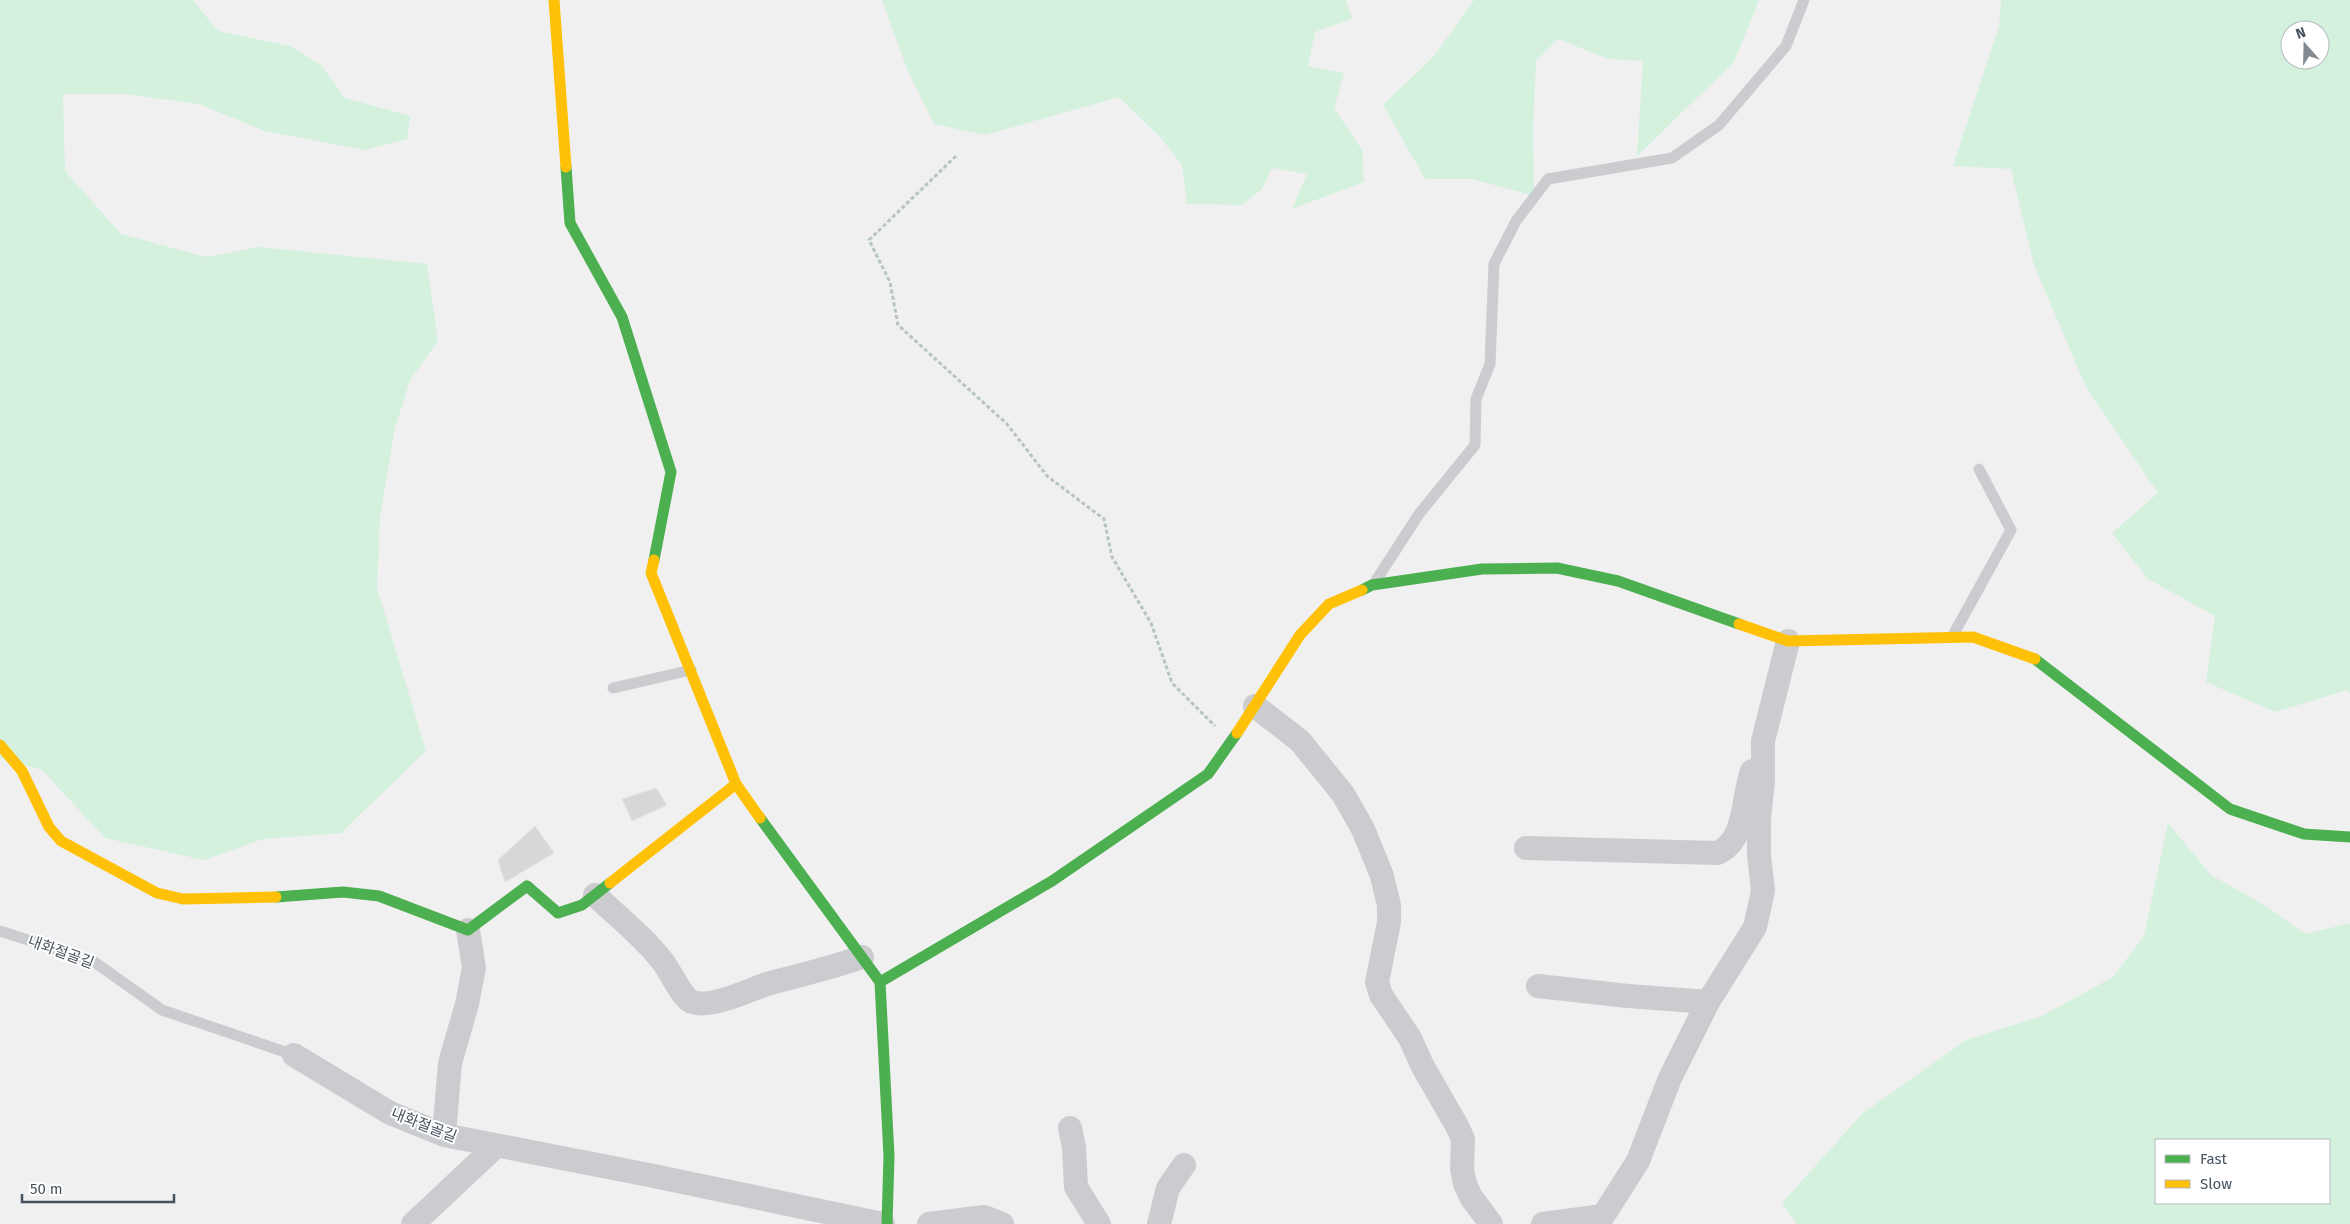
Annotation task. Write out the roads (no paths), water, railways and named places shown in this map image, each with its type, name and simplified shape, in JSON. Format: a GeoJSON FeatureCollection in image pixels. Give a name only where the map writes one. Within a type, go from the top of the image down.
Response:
{"type":"FeatureCollection","features":[{"type":"Feature","properties":{"kind":"street"},"geometry":{"type":"LineString","coordinates":[[554,0],[570,223],[622,317],[671,472],[651,573],[736,784],[880,982],[889,1156],[887,1224]]}},
{"type":"Feature","properties":{"kind":"street"},"geometry":{"type":"LineString","coordinates":[[880,982],[1069,870],[1208,774],[1232,742],[1300,635],[1328,604],[1372,586],[1482,569],[1557,568],[1618,580],[1788,641],[1973,637],[2034,658],[2230,810],[2304,834],[2350,837]]}},
{"type":"Feature","properties":{"kind":"street"},"geometry":{"type":"LineString","coordinates":[[1526,848],[1698,854],[1717,853],[1726,849],[1734,840],[1741,820],[1750,777],[1763,741],[1788,641]]}},
{"type":"Feature","properties":{"kind":"street"},"geometry":{"type":"LineString","coordinates":[[1255,706],[1300,741],[1343,794],[1363,829],[1382,876],[1389,906],[1389,922],[1377,982],[1382,995],[1410,1038],[1422,1065],[1457,1126],[1463,1139],[1462,1168],[1465,1184],[1491,1224]]}},
{"type":"Feature","properties":{"kind":"street"},"geometry":{"type":"LineString","coordinates":[[1543,1224],[1603,1216],[1638,1161],[1670,1078],[1708,1002],[1755,927],[1763,891],[1759,837],[1763,781],[1763,741]]}},
{"type":"Feature","properties":{"kind":"street"},"geometry":{"type":"LineString","coordinates":[[0,745],[13,757],[26,775],[51,832],[61,841],[119,871],[156,893],[182,899],[306,896],[343,892],[379,896],[468,930]]}},
{"type":"Feature","properties":{"kind":"street"},"geometry":{"type":"LineString","coordinates":[[468,930],[527,886],[558,913],[582,905],[736,784]]}},
{"type":"Feature","properties":{"kind":"street"},"geometry":{"type":"LineString","coordinates":[[595,895],[654,950],[676,980],[681,991],[692,1002],[728,998],[762,986],[826,970],[862,957]]}},
{"type":"Feature","properties":{"kind":"street"},"geometry":{"type":"LineString","coordinates":[[444,1136],[450,1063],[474,968],[468,930]]}},
{"type":"Feature","properties":{"kind":"street"},"geometry":{"type":"LineString","coordinates":[[1538,986],[1628,996],[1708,1002]]}},
{"type":"Feature","properties":{"kind":"street","name":"내화절골길"},"geometry":{"type":"LineString","coordinates":[[294,1055],[390,1113],[444,1136],[495,1147],[649,1174],[883,1224]]}},
{"type":"Feature","properties":{"kind":"street"},"geometry":{"type":"LineString","coordinates":[[1070,1128],[1074,1147],[1076,1187],[1099,1224]]}},
{"type":"Feature","properties":{"kind":"street"},"geometry":{"type":"LineString","coordinates":[[413,1224],[495,1147]]}},
{"type":"Feature","properties":{"kind":"street"},"geometry":{"type":"LineString","coordinates":[[1159,1224],[1168,1188],[1184,1165]]}},
{"type":"Feature","properties":{"kind":"street"},"geometry":{"type":"LineString","coordinates":[[929,1224],[984,1217],[1002,1224]]}},
{"type":"Feature","properties":{"kind":"lane"},"geometry":{"type":"LineString","coordinates":[[1372,586],[1419,514],[1475,445],[1476,399],[1490,364],[1494,264],[1516,222],[1548,179],[1672,158],[1720,125],[1786,46],[1804,0]]}},
{"type":"Feature","properties":{"kind":"lane"},"geometry":{"type":"LineString","coordinates":[[1952,637],[2011,530],[1979,469]]}},
{"type":"Feature","properties":{"kind":"lane"},"geometry":{"type":"LineString","coordinates":[[613,688],[691,670]]}},
{"type":"Feature","properties":{"kind":"lane","name":"내화절골길"},"geometry":{"type":"LineString","coordinates":[[0,931],[92,961],[162,1010],[294,1055]]}}]}
